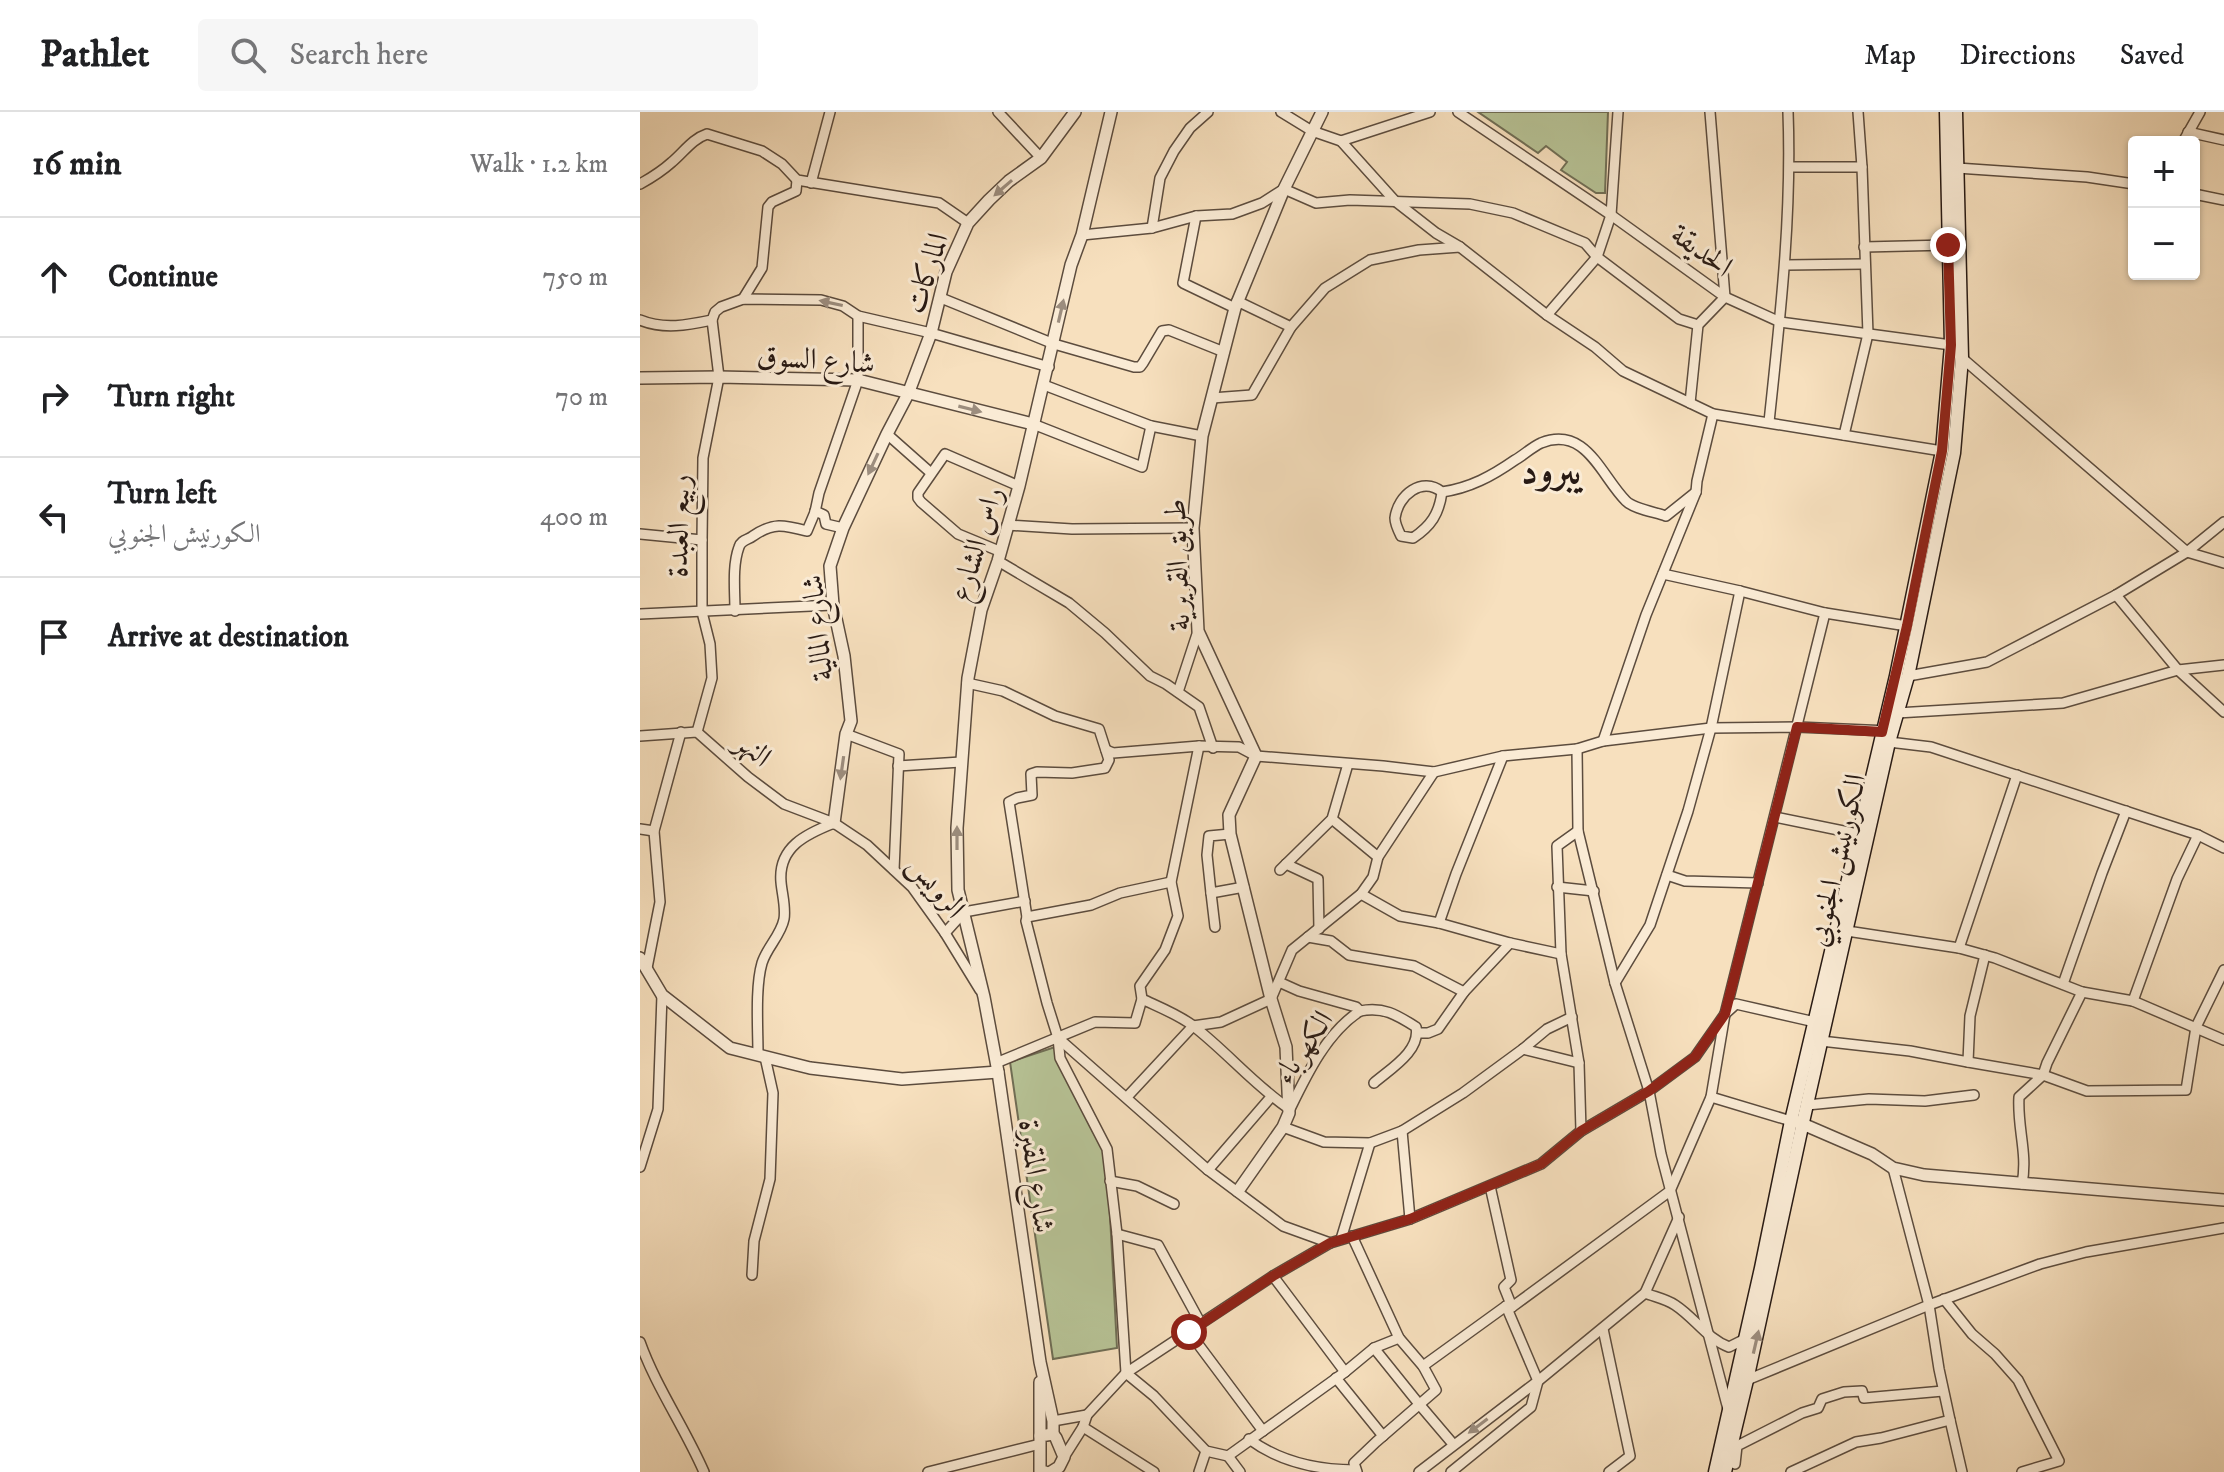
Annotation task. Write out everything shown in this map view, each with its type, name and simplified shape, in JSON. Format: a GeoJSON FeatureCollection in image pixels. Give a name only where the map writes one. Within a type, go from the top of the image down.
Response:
{"type":"FeatureCollection","features":[{"type":"Feature","properties":{"kind":"main road","name":"الكورنيش الجنوبي"},"geometry":{"type":"LineString","coordinates":[[1715,1472],[1743,1340],[1797,1122],[1807,1105],[1847,931],[1942,451],[1951,345],[1946,112]]}},
{"type":"Feature","properties":{"kind":"main road","name":"الكورنيش الجنوبي"},"geometry":{"type":"LineString","coordinates":[[1732,1466],[1815,1022],[1858,834],[1908,676],[1954,453],[1962,358],[1956,112]]}},
{"type":"Feature","properties":{"kind":"street"},"geometry":{"type":"LineString","coordinates":[[811,183],[830,112]]}},
{"type":"Feature","properties":{"kind":"street"},"geometry":{"type":"LineString","coordinates":[[998,112],[1041,158]]}},
{"type":"Feature","properties":{"kind":"street","name":"الماركات"},"geometry":{"type":"LineString","coordinates":[[908,394],[931,333],[946,272],[968,223],[1009,181],[1041,158],[1075,112]]}},
{"type":"Feature","properties":{"kind":"street","name":"راس الشارع"},"geometry":{"type":"LineString","coordinates":[[984,997],[958,890],[957,828],[967,683],[981,610],[1019,486],[1111,112]]}},
{"type":"Feature","properties":{"kind":"street"},"geometry":{"type":"LineString","coordinates":[[1152,228],[1160,178],[1190,128],[1208,112]]}},
{"type":"Feature","properties":{"kind":"street"},"geometry":{"type":"LineString","coordinates":[[1281,112],[1312,131],[1341,141],[1395,201],[1547,315],[1595,347],[1623,371],[1713,414],[1942,451]]}},
{"type":"Feature","properties":{"kind":"street","name":"طريق القريرية"},"geometry":{"type":"LineString","coordinates":[[1256,756],[1198,631],[1193,528],[1202,436],[1236,305],[1284,189],[1322,112]]}},
{"type":"Feature","properties":{"kind":"street"},"geometry":{"type":"LineString","coordinates":[[1341,141],[1430,112]]}},
{"type":"Feature","properties":{"kind":"street","name":"الحديقة"},"geometry":{"type":"LineString","coordinates":[[1458,112],[1611,215],[1725,297],[1780,322],[1951,345]]}},
{"type":"Feature","properties":{"kind":"street"},"geometry":{"type":"LineString","coordinates":[[1547,315],[1597,257],[1611,215],[1618,112]]}},
{"type":"Feature","properties":{"kind":"street"},"geometry":{"type":"LineString","coordinates":[[1690,403],[1698,325],[1725,297],[1710,112]]}},
{"type":"Feature","properties":{"kind":"street"},"geometry":{"type":"LineString","coordinates":[[1769,422],[1786,265],[1790,167],[1788,112]]}},
{"type":"Feature","properties":{"kind":"street"},"geometry":{"type":"LineString","coordinates":[[1844,435],[1868,334],[1858,112]]}},
{"type":"Feature","properties":{"kind":"street"},"geometry":{"type":"LineString","coordinates":[[2186,136],[2200,112]]}},
{"type":"Feature","properties":{"kind":"street"},"geometry":{"type":"LineString","coordinates":[[640,184],[675,160],[698,137],[707,134],[762,151],[782,164],[797,180],[939,203],[968,223]]}},
{"type":"Feature","properties":{"kind":"street"},"geometry":{"type":"LineString","coordinates":[[2200,138],[2224,140]]}},
{"type":"Feature","properties":{"kind":"street"},"geometry":{"type":"LineString","coordinates":[[1790,167],[1862,167]]}},
{"type":"Feature","properties":{"kind":"street"},"geometry":{"type":"LineString","coordinates":[[1957,168],[2087,177],[2128,183]]}},
{"type":"Feature","properties":{"kind":"street"},"geometry":{"type":"LineString","coordinates":[[743,299],[762,268],[768,207],[796,191],[797,180]]}},
{"type":"Feature","properties":{"kind":"street"},"geometry":{"type":"LineString","coordinates":[[1082,235],[1152,228],[1196,216],[1232,214],[1262,203],[1284,189],[1316,203],[1350,200],[1470,204],[1513,213],[1585,243],[1597,257],[1679,319],[1698,325]]}},
{"type":"Feature","properties":{"kind":"street"},"geometry":{"type":"LineString","coordinates":[[2200,195],[2224,200]]}},
{"type":"Feature","properties":{"kind":"street"},"geometry":{"type":"LineString","coordinates":[[1196,216],[1183,283],[1291,327]]}},
{"type":"Feature","properties":{"kind":"street"},"geometry":{"type":"LineString","coordinates":[[1864,247],[1948,245]]}},
{"type":"Feature","properties":{"kind":"street"},"geometry":{"type":"LineString","coordinates":[[1212,398],[1252,395],[1291,327],[1325,288],[1370,260],[1419,250],[1460,247]]}},
{"type":"Feature","properties":{"kind":"street"},"geometry":{"type":"LineString","coordinates":[[1786,265],[1864,264]]}},
{"type":"Feature","properties":{"kind":"street"},"geometry":{"type":"LineString","coordinates":[[941,298],[1054,344],[1134,367],[1140,367],[1162,331],[1169,330],[1224,352]]}},
{"type":"Feature","properties":{"kind":"street"},"geometry":{"type":"LineString","coordinates":[[640,320],[678,327],[712,320],[721,307],[743,299],[821,300],[843,306],[858,316],[931,333],[1049,367]]}},
{"type":"Feature","properties":{"kind":"street"},"geometry":{"type":"LineString","coordinates":[[735,611],[735,574],[742,542],[776,525],[807,531],[858,380],[858,316]]}},
{"type":"Feature","properties":{"kind":"street","name":"ربيع العبدة"},"geometry":{"type":"LineString","coordinates":[[697,732],[712,678],[710,644],[702,612],[702,540],[703,458],[719,377],[712,320]]}},
{"type":"Feature","properties":{"kind":"street"},"geometry":{"type":"LineString","coordinates":[[1962,358],[2187,552],[2224,563]]}},
{"type":"Feature","properties":{"kind":"street","name":"شارع السوق"},"geometry":{"type":"LineString","coordinates":[[640,378],[858,380],[1033,424]]}},
{"type":"Feature","properties":{"kind":"street"},"geometry":{"type":"LineString","coordinates":[[1044,385],[1151,426],[1202,436]]}},
{"type":"Feature","properties":{"kind":"street","name":"شارع المالية"},"geometry":{"type":"LineString","coordinates":[[834,823],[846,734],[851,721],[830,566],[843,528],[908,394]]}},
{"type":"Feature","properties":{"kind":"street"},"geometry":{"type":"LineString","coordinates":[[1603,741],[1646,615],[1696,492],[1713,414]]}},
{"type":"Feature","properties":{"kind":"street"},"geometry":{"type":"LineString","coordinates":[[1033,424],[1142,467],[1151,426]]}},
{"type":"Feature","properties":{"kind":"street"},"geometry":{"type":"LineString","coordinates":[[887,434],[931,473]]}},
{"type":"Feature","properties":{"kind":"street"},"geometry":{"type":"LineString","coordinates":[[1442,492],[1474,485],[1542,443],[1563,439],[1578,443],[1596,460],[1628,503],[1666,516],[1696,492]]}},
{"type":"Feature","properties":{"kind":"street"},"geometry":{"type":"LineString","coordinates":[[1019,486],[945,454],[918,493],[918,498],[958,534],[999,556],[1069,603],[1150,676],[1199,707],[1213,748]]}},
{"type":"Feature","properties":{"kind":"street"},"geometry":{"type":"LineString","coordinates":[[1424,485],[1435,486],[1442,492],[1433,521],[1413,538],[1401,536],[1394,521],[1399,505],[1409,491],[1424,485]]}},
{"type":"Feature","properties":{"kind":"street"},"geometry":{"type":"LineString","coordinates":[[815,511],[824,515],[826,524],[843,528]]}},
{"type":"Feature","properties":{"kind":"street"},"geometry":{"type":"LineString","coordinates":[[1908,676],[1987,662],[2116,595],[2187,552],[2224,522]]}},
{"type":"Feature","properties":{"kind":"street"},"geometry":{"type":"LineString","coordinates":[[1007,525],[1072,529],[1193,528]]}},
{"type":"Feature","properties":{"kind":"street"},"geometry":{"type":"LineString","coordinates":[[640,534],[702,540]]}},
{"type":"Feature","properties":{"kind":"street"},"geometry":{"type":"LineString","coordinates":[[1663,574],[1825,613],[1907,626]]}},
{"type":"Feature","properties":{"kind":"street"},"geometry":{"type":"LineString","coordinates":[[1615,983],[1650,925],[1688,811],[1711,728],[1740,591]]}},
{"type":"Feature","properties":{"kind":"street"},"geometry":{"type":"LineString","coordinates":[[2116,595],[2178,670],[2224,712]]}},
{"type":"Feature","properties":{"kind":"street"},"geometry":{"type":"LineString","coordinates":[[640,614],[833,605]]}},
{"type":"Feature","properties":{"kind":"street"},"geometry":{"type":"LineString","coordinates":[[1423,1366],[1670,1191],[1711,1097],[1725,1014],[1825,613]]}},
{"type":"Feature","properties":{"kind":"street"},"geometry":{"type":"LineString","coordinates":[[1178,692],[1198,631]]}},
{"type":"Feature","properties":{"kind":"street"},"geometry":{"type":"LineString","coordinates":[[1897,713],[2063,703],[2178,670],[2224,665]]}},
{"type":"Feature","properties":{"kind":"street"},"geometry":{"type":"LineString","coordinates":[[967,683],[1003,691],[1055,716],[1099,729],[1109,760],[1105,768],[1031,774],[1032,795],[1009,802],[1026,921],[1058,1038],[1060,1058],[1107,1149],[1117,1234],[1126,1373],[1154,1396],[1206,1451],[1228,1456],[1240,1472]]}},
{"type":"Feature","properties":{"kind":"street"},"geometry":{"type":"LineString","coordinates":[[1106,750],[1113,753],[1199,746],[1239,747],[1256,756],[1434,772],[1503,756],[1577,749],[1603,741],[1711,728],[1797,727],[1888,735],[1931,747],[2198,835],[2224,848]]}},
{"type":"Feature","properties":{"kind":"street"},"geometry":{"type":"LineString","coordinates":[[681,732],[654,831],[660,902],[644,963],[662,995],[730,1048],[810,1068],[902,1079],[997,1068],[1095,1022],[1135,1023],[1142,999],[1140,986],[1165,950],[1178,916],[1171,882],[1199,746]]}},
{"type":"Feature","properties":{"kind":"street","name":"النهر"},"geometry":{"type":"LineString","coordinates":[[640,736],[697,732],[784,804],[834,823]]}},
{"type":"Feature","properties":{"kind":"street"},"geometry":{"type":"LineString","coordinates":[[846,734],[899,754],[894,870]]}},
{"type":"Feature","properties":{"kind":"street"},"geometry":{"type":"LineString","coordinates":[[1577,749],[1578,831],[1615,983],[1649,1091],[1670,1191],[1728,1409]]}},
{"type":"Feature","properties":{"kind":"street"},"geometry":{"type":"LineString","coordinates":[[1238,1191],[1283,1127],[1288,1110],[1286,1047],[1230,834],[1229,815],[1256,756]]}},
{"type":"Feature","properties":{"kind":"street"},"geometry":{"type":"LineString","coordinates":[[1439,923],[1503,756]]}},
{"type":"Feature","properties":{"kind":"street"},"geometry":{"type":"LineString","coordinates":[[898,766],[961,762]]}},
{"type":"Feature","properties":{"kind":"street"},"geometry":{"type":"LineString","coordinates":[[1319,929],[1318,879],[1283,867],[1332,819],[1348,764]]}},
{"type":"Feature","properties":{"kind":"street"},"geometry":{"type":"LineString","coordinates":[[1127,1097],[1193,1026],[1221,1022],[1271,999],[1292,950],[1361,894],[1373,877],[1378,857],[1434,772]]}},
{"type":"Feature","properties":{"kind":"street"},"geometry":{"type":"LineString","coordinates":[[1959,948],[2017,775]]}},
{"type":"Feature","properties":{"kind":"street"},"geometry":{"type":"LineString","coordinates":[[2063,984],[2126,811]]}},
{"type":"Feature","properties":{"kind":"street"},"geometry":{"type":"LineString","coordinates":[[1775,817],[1858,834]]}},
{"type":"Feature","properties":{"kind":"street"},"geometry":{"type":"LineString","coordinates":[[1332,819],[1378,857]]}},
{"type":"Feature","properties":{"kind":"street"},"geometry":{"type":"LineString","coordinates":[[752,1275],[754,1241],[770,1179],[773,1093],[761,1056],[759,978],[766,951],[783,923],[783,864],[802,836],[834,823]]}},
{"type":"Feature","properties":{"kind":"street","name":"الرويس"},"geometry":{"type":"LineString","coordinates":[[834,823],[867,845],[912,887],[945,933],[984,997]]}},
{"type":"Feature","properties":{"kind":"street"},"geometry":{"type":"LineString","coordinates":[[640,829],[654,831]]}},
{"type":"Feature","properties":{"kind":"street"},"geometry":{"type":"LineString","coordinates":[[1578,831],[1557,846],[1557,887],[1561,954],[1579,1063],[1581,1131]]}},
{"type":"Feature","properties":{"kind":"street"},"geometry":{"type":"LineString","coordinates":[[1215,927],[1207,855],[1209,836],[1230,834]]}},
{"type":"Feature","properties":{"kind":"street"},"geometry":{"type":"LineString","coordinates":[[2133,1001],[2177,879],[2198,835]]}},
{"type":"Feature","properties":{"kind":"street"},"geometry":{"type":"LineString","coordinates":[[1667,875],[1685,881],[1758,883]]}},
{"type":"Feature","properties":{"kind":"street"},"geometry":{"type":"LineString","coordinates":[[1027,917],[1091,905],[1120,893],[1171,882]]}},
{"type":"Feature","properties":{"kind":"street"},"geometry":{"type":"LineString","coordinates":[[1211,893],[1244,887]]}},
{"type":"Feature","properties":{"kind":"street"},"geometry":{"type":"LineString","coordinates":[[1557,887],[1594,891]]}},
{"type":"Feature","properties":{"kind":"street"},"geometry":{"type":"LineString","coordinates":[[1361,894],[1400,916],[1561,954]]}},
{"type":"Feature","properties":{"kind":"street"},"geometry":{"type":"LineString","coordinates":[[945,933],[964,912],[1025,901]]}},
{"type":"Feature","properties":{"kind":"street"},"geometry":{"type":"LineString","coordinates":[[1847,931],[1959,948],[1985,955],[2082,992],[2133,1001],[2224,1040]]}},
{"type":"Feature","properties":{"kind":"street"},"geometry":{"type":"LineString","coordinates":[[1308,937],[1331,941],[1349,955],[1414,966],[1464,992]]}},
{"type":"Feature","properties":{"kind":"street"},"geometry":{"type":"LineString","coordinates":[[1417,1033],[1438,1029],[1464,992],[1510,943]]}},
{"type":"Feature","properties":{"kind":"street"},"geometry":{"type":"LineString","coordinates":[[1968,1062],[1970,1016],[1985,955]]}},
{"type":"Feature","properties":{"kind":"street"},"geometry":{"type":"LineString","coordinates":[[1821,1041],[1910,1051],[2043,1075],[2087,1091],[2186,1090],[2196,1027],[2224,970]]}},
{"type":"Feature","properties":{"kind":"street"},"geometry":{"type":"LineString","coordinates":[[1279,982],[1356,1007],[1360,1011],[1378,1008],[1390,1011],[1416,1027],[1416,1040],[1410,1050],[1374,1083]]}},
{"type":"Feature","properties":{"kind":"street"},"geometry":{"type":"LineString","coordinates":[[2022,1184],[2026,1166],[2018,1113],[2019,1097],[2043,1075],[2082,992]]}},
{"type":"Feature","properties":{"kind":"street"},"geometry":{"type":"LineString","coordinates":[[640,1167],[658,1109],[662,995]]}},
{"type":"Feature","properties":{"kind":"street","name":"شارع المقبرة"},"geometry":{"type":"LineString","coordinates":[[984,997],[1040,1362]]}},
{"type":"Feature","properties":{"kind":"street"},"geometry":{"type":"LineString","coordinates":[[1142,999],[1193,1026],[1288,1110]]}},
{"type":"Feature","properties":{"kind":"street"},"geometry":{"type":"LineString","coordinates":[[928,1472],[1046,1434],[1087,1415],[1126,1373],[1273,1276],[1330,1243],[1410,1219],[1541,1164],[1581,1131],[1649,1091],[1695,1057],[1725,1014],[1736,1004],[1815,1022]]}},
{"type":"Feature","properties":{"kind":"street","name":"الكهرباء"},"geometry":{"type":"LineString","coordinates":[[1288,1110],[1329,1041],[1347,1020],[1360,1011]]}},
{"type":"Feature","properties":{"kind":"street"},"geometry":{"type":"LineString","coordinates":[[1283,1127],[1324,1142],[1370,1143],[1402,1131],[1463,1093],[1547,1029],[1572,1017]]}},
{"type":"Feature","properties":{"kind":"street"},"geometry":{"type":"LineString","coordinates":[[1058,1038],[1208,1170],[1283,1226],[1330,1243]]}},
{"type":"Feature","properties":{"kind":"street"},"geometry":{"type":"LineString","coordinates":[[1523,1049],[1579,1063]]}},
{"type":"Feature","properties":{"kind":"street"},"geometry":{"type":"LineString","coordinates":[[1807,1105],[1869,1099],[1925,1101],[1974,1095]]}},
{"type":"Feature","properties":{"kind":"street"},"geometry":{"type":"LineString","coordinates":[[1208,1170],[1271,1097]]}},
{"type":"Feature","properties":{"kind":"street"},"geometry":{"type":"LineString","coordinates":[[1711,1097],[1797,1122],[1872,1154],[1893,1168],[1924,1175],[2224,1200]]}},
{"type":"Feature","properties":{"kind":"street"},"geometry":{"type":"LineString","coordinates":[[1402,1131],[1410,1219]]}},
{"type":"Feature","properties":{"kind":"street"},"geometry":{"type":"LineString","coordinates":[[1341,1239],[1370,1143]]}},
{"type":"Feature","properties":{"kind":"street"},"geometry":{"type":"LineString","coordinates":[[1893,1168],[1929,1305],[1943,1391],[1962,1472]]}},
{"type":"Feature","properties":{"kind":"street"},"geometry":{"type":"LineString","coordinates":[[1110,1181],[1137,1186],[1174,1204]]}},
{"type":"Feature","properties":{"kind":"street"},"geometry":{"type":"LineString","coordinates":[[1458,1470],[1531,1407],[1538,1381],[1504,1287],[1511,1280],[1490,1186]]}},
{"type":"Feature","properties":{"kind":"street"},"geometry":{"type":"LineString","coordinates":[[1419,1472],[1538,1381],[1645,1293],[1679,1217]]}},
{"type":"Feature","properties":{"kind":"street"},"geometry":{"type":"LineString","coordinates":[[1747,1380],[1944,1299],[2040,1264],[2224,1228]]}},
{"type":"Feature","properties":{"kind":"street"},"geometry":{"type":"LineString","coordinates":[[1117,1234],[1158,1245],[1201,1324]]}},
{"type":"Feature","properties":{"kind":"street"},"geometry":{"type":"LineString","coordinates":[[1249,1439],[1267,1453],[1317,1468],[1356,1471],[1354,1463],[1436,1390],[1423,1366],[1399,1338],[1352,1236]]}},
{"type":"Feature","properties":{"kind":"street"},"geometry":{"type":"LineString","coordinates":[[1273,1276],[1383,1436]]}},
{"type":"Feature","properties":{"kind":"street"},"geometry":{"type":"LineString","coordinates":[[1645,1293],[1673,1303],[1706,1330],[1714,1341],[1729,1347],[1743,1340]]}},
{"type":"Feature","properties":{"kind":"street"},"geometry":{"type":"LineString","coordinates":[[1944,1299],[1972,1334],[2018,1380],[2059,1461],[2022,1472]]}},
{"type":"Feature","properties":{"kind":"street"},"geometry":{"type":"LineString","coordinates":[[1603,1329],[1630,1456],[1609,1472]]}},
{"type":"Feature","properties":{"kind":"street"},"geometry":{"type":"LineString","coordinates":[[1189,1332],[1263,1431]]}},
{"type":"Feature","properties":{"kind":"street"},"geometry":{"type":"LineString","coordinates":[[1228,1456],[1374,1348],[1399,1338]]}},
{"type":"Feature","properties":{"kind":"street"},"geometry":{"type":"LineString","coordinates":[[640,1342],[648,1364],[704,1472]]}},
{"type":"Feature","properties":{"kind":"street"},"geometry":{"type":"LineString","coordinates":[[1374,1348],[1453,1444]]}},
{"type":"Feature","properties":{"kind":"street"},"geometry":{"type":"LineString","coordinates":[[1040,1362],[1051,1469]]}},
{"type":"Feature","properties":{"kind":"street"},"geometry":{"type":"LineString","coordinates":[[1040,1362],[1046,1434]]}},
{"type":"Feature","properties":{"kind":"street"},"geometry":{"type":"LineString","coordinates":[[1732,1466],[1737,1446],[1818,1408],[1822,1399],[1844,1392],[1862,1391],[1864,1398],[1943,1391]]}},
{"type":"Feature","properties":{"kind":"street"},"geometry":{"type":"LineString","coordinates":[[1051,1469],[1083,1427],[1087,1415]]}},
{"type":"Feature","properties":{"kind":"street"},"geometry":{"type":"LineString","coordinates":[[1791,1472],[1856,1442],[1950,1420]]}},
{"type":"Feature","properties":{"kind":"street"},"geometry":{"type":"LineString","coordinates":[[1083,1427],[1148,1470]]}},
{"type":"Feature","properties":{"kind":"street"},"geometry":{"type":"LineString","coordinates":[[1046,1434],[1056,1438],[1051,1469]]}},
{"type":"Feature","properties":{"kind":"street"},"geometry":{"type":"LineString","coordinates":[[1199,1472],[1206,1451]]}},
{"type":"Feature","properties":{"kind":"green space"},"geometry":{"type":"Polygon","coordinates":[[[1478,112],[1608,112],[1605,193],[1596,193],[1561,170],[1567,162],[1546,146],[1538,153],[1478,112]]]}},
{"type":"Feature","properties":{"kind":"green space"},"geometry":{"type":"Polygon","coordinates":[[[1055,1047],[1107,1158],[1117,1348],[1053,1359],[1010,1062],[1055,1047]]]}},
{"type":"Feature","properties":{"kind":"district","name":"يبرود"},"geometry":{"type":"Point","coordinates":[1551,470]}},
{"type":"Feature","properties":{"kind":"route"},"geometry":{"type":"LineString","coordinates":[[1189,1332],[1273,1276],[1330,1243],[1410,1219],[1541,1164],[1581,1131],[1649,1091],[1695,1057],[1725,1014],[1797,727],[1882,732],[1942,451],[1951,345],[1948,245]]}}]}
